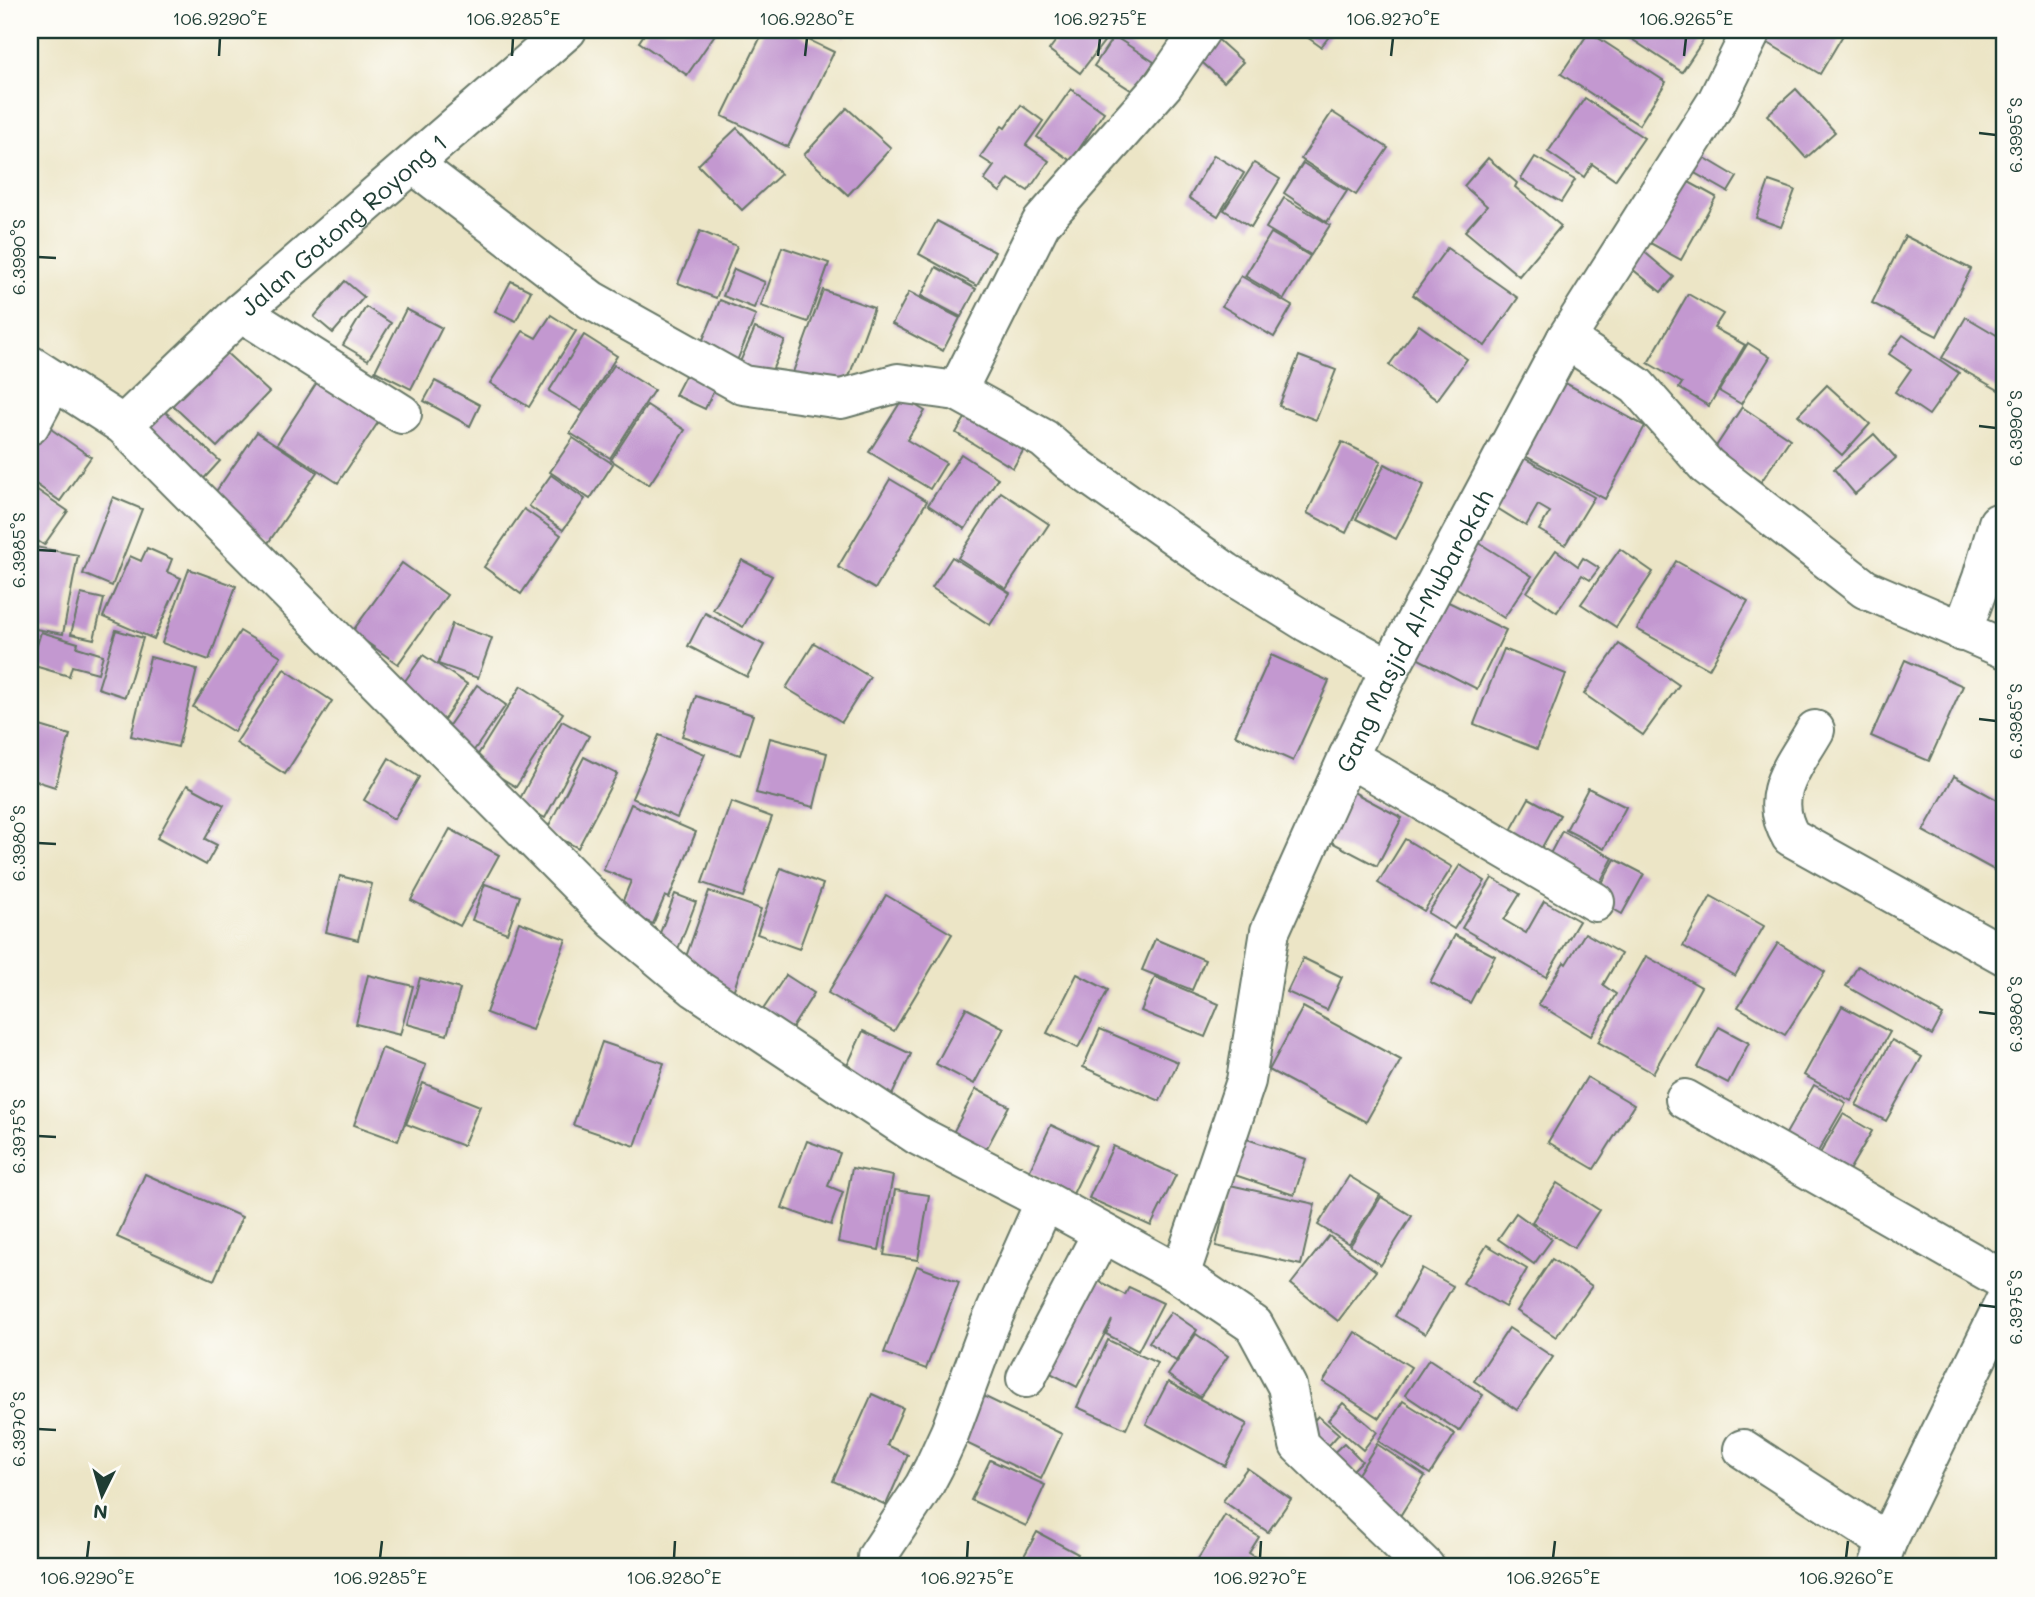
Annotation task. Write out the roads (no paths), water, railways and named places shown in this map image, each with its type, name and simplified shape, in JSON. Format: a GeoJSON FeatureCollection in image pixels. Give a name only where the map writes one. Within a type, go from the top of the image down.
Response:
{"type":"FeatureCollection","features":[{"type":"Feature","properties":{"kind":"street","name":"Jalan Gotong Royong 1"},"geometry":{"type":"LineString","coordinates":[[123,425],[241,312],[567,30]]}},
{"type":"Feature","properties":{"kind":"street"},"geometry":{"type":"LineString","coordinates":[[957,391],[1041,223],[1164,84],[1201,30]]}},
{"type":"Feature","properties":{"kind":"street","name":"Gang Masjid Al-Mubarokah"},"geometry":{"type":"LineString","coordinates":[[1180,1275],[1246,1081],[1270,931],[1348,757],[1390,669],[1566,339],[1717,101],[1752,30]]}},
{"type":"Feature","properties":{"kind":"street"},"geometry":{"type":"LineString","coordinates":[[413,164],[591,300],[743,385],[841,399],[898,383],[957,391],[1044,439],[1070,462],[1226,572],[1308,623],[1390,669]]}},
{"type":"Feature","properties":{"kind":"street"},"geometry":{"type":"LineString","coordinates":[[241,312],[402,414]]}},
{"type":"Feature","properties":{"kind":"street"},"geometry":{"type":"LineString","coordinates":[[1566,339],[1637,386],[1707,466],[1865,589],[2005,649]]}},
{"type":"Feature","properties":{"kind":"street"},"geometry":{"type":"LineString","coordinates":[[30,425],[42,373],[123,425],[615,921],[695,988],[917,1135],[1180,1275],[1254,1325],[1287,1386],[1299,1445],[1425,1567]]}},
{"type":"Feature","properties":{"kind":"street"},"geometry":{"type":"LineString","coordinates":[[1962,632],[1998,523]]}},
{"type":"Feature","properties":{"kind":"street"},"geometry":{"type":"LineString","coordinates":[[1815,730],[1783,785],[1780,802],[1782,822],[1791,837],[2005,956]]}},
{"type":"Feature","properties":{"kind":"street"},"geometry":{"type":"LineString","coordinates":[[1348,757],[1595,902]]}},
{"type":"Feature","properties":{"kind":"street"},"geometry":{"type":"LineString","coordinates":[[1685,1099],[2005,1281]]}},
{"type":"Feature","properties":{"kind":"street"},"geometry":{"type":"LineString","coordinates":[[877,1557],[934,1467],[950,1432],[990,1324],[1045,1201]]}},
{"type":"Feature","properties":{"kind":"street"},"geometry":{"type":"LineString","coordinates":[[1026,1378],[1102,1233]]}},
{"type":"Feature","properties":{"kind":"street"},"geometry":{"type":"LineString","coordinates":[[1743,1449],[1882,1555],[2005,1301]]}}]}
